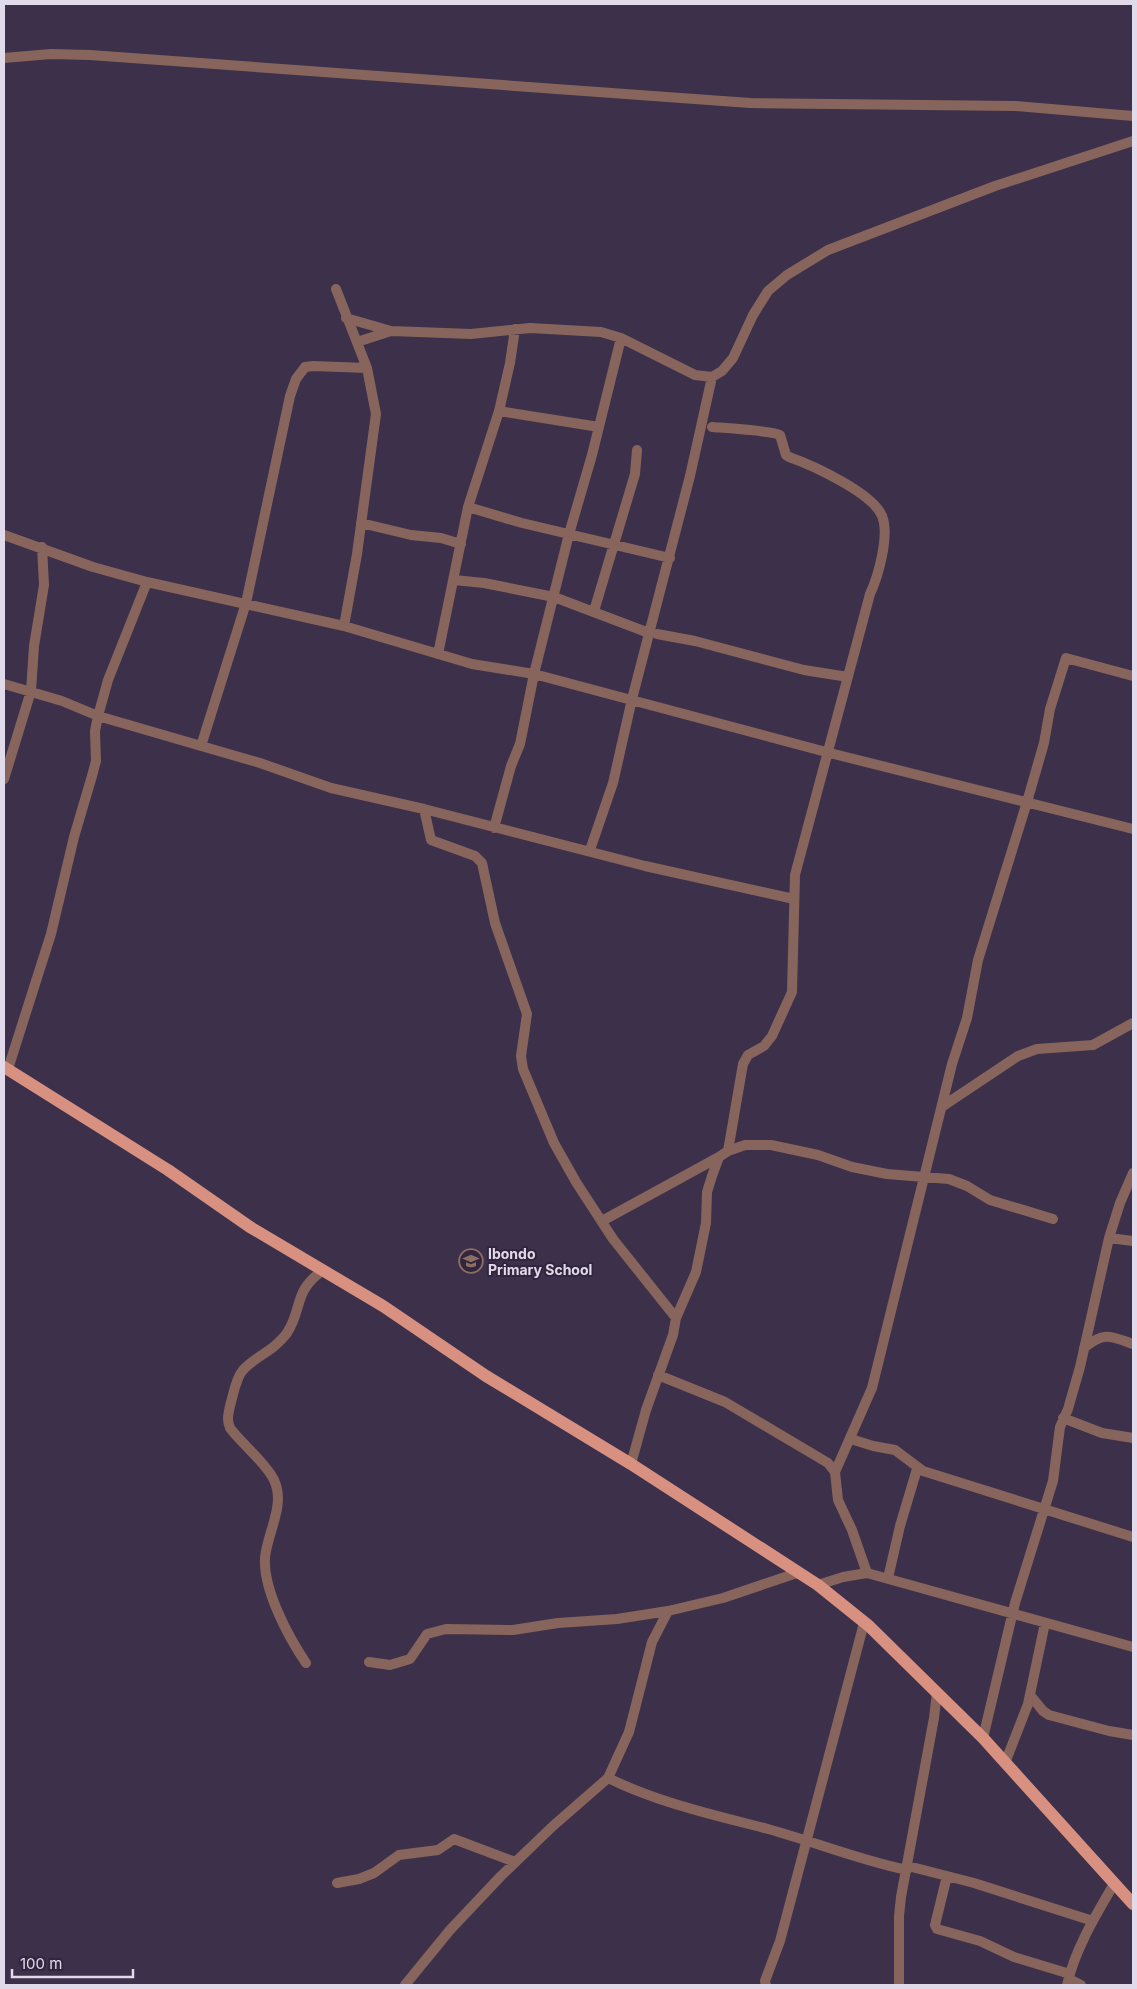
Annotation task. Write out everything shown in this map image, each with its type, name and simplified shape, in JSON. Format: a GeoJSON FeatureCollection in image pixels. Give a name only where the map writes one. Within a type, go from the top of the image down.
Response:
{"type":"FeatureCollection","features":[{"type":"Feature","properties":{"kind":"main road"},"geometry":{"type":"LineString","coordinates":[[6,1068],[168,1170],[250,1227],[383,1306],[486,1376],[631,1464],[818,1585],[864,1622],[983,1738],[1133,1904]]}},
{"type":"Feature","properties":{"kind":"street"},"geometry":{"type":"LineString","coordinates":[[4,58],[50,54],[90,56],[750,103],[1015,106],[1133,116]]}},
{"type":"Feature","properties":{"kind":"street"},"geometry":{"type":"LineString","coordinates":[[346,318],[391,331],[471,334],[516,329],[601,332],[621,338],[695,375],[712,377],[722,371],[733,358],[753,315],[768,291],[787,275],[828,250],[977,193],[1133,141]]}},
{"type":"Feature","properties":{"kind":"street"},"geometry":{"type":"LineString","coordinates":[[336,289],[367,368],[376,414],[344,626]]}},
{"type":"Feature","properties":{"kind":"street"},"geometry":{"type":"LineString","coordinates":[[438,654],[468,507],[499,411],[516,329]]}},
{"type":"Feature","properties":{"kind":"street"},"geometry":{"type":"LineString","coordinates":[[356,342],[391,331]]}},
{"type":"Feature","properties":{"kind":"street"},"geometry":{"type":"LineString","coordinates":[[494,828],[511,766],[520,744],[534,674],[621,338]]}},
{"type":"Feature","properties":{"kind":"street"},"geometry":{"type":"LineString","coordinates":[[201,746],[246,603],[290,396],[296,379],[305,367],[367,368]]}},
{"type":"Feature","properties":{"kind":"street"},"geometry":{"type":"LineString","coordinates":[[590,850],[614,782],[632,700],[653,634],[712,377]]}},
{"type":"Feature","properties":{"kind":"street"},"geometry":{"type":"LineString","coordinates":[[499,411],[599,427]]}},
{"type":"Feature","properties":{"kind":"street"},"geometry":{"type":"LineString","coordinates":[[631,1464],[658,1375],[673,1335],[676,1318],[696,1272],[706,1224],[708,1192],[724,1154],[742,1064],[748,1055],[764,1046],[772,1036],[792,992],[795,875],[826,752],[883,547],[885,527],[882,515],[873,502],[819,468],[786,455],[780,436],[775,432],[760,433],[712,427]]}},
{"type":"Feature","properties":{"kind":"street"},"geometry":{"type":"LineString","coordinates":[[594,611],[635,474],[638,450]]}},
{"type":"Feature","properties":{"kind":"street"},"geometry":{"type":"LineString","coordinates":[[468,507],[670,558]]}},
{"type":"Feature","properties":{"kind":"street"},"geometry":{"type":"LineString","coordinates":[[361,523],[411,534],[441,538],[461,544]]}},
{"type":"Feature","properties":{"kind":"street"},"geometry":{"type":"LineString","coordinates":[[4,535],[42,547],[93,567],[147,582],[344,626],[472,664],[534,674],[826,752],[1133,829]]}},
{"type":"Feature","properties":{"kind":"street"},"geometry":{"type":"LineString","coordinates":[[4,779],[31,691],[34,646],[44,585],[42,547]]}},
{"type":"Feature","properties":{"kind":"street"},"geometry":{"type":"LineString","coordinates":[[454,580],[492,584],[554,598],[653,634],[695,641],[804,670],[848,678]]}},
{"type":"Feature","properties":{"kind":"street"},"geometry":{"type":"LineString","coordinates":[[6,1068],[51,934],[74,837],[96,761],[95,731],[108,680],[147,582]]}},
{"type":"Feature","properties":{"kind":"street"},"geometry":{"type":"LineString","coordinates":[[867,1573],[852,1530],[838,1500],[836,1472],[872,1388],[952,1064],[967,1018],[978,960],[1044,743],[1050,709],[1066,658],[1133,676]]}},
{"type":"Feature","properties":{"kind":"street"},"geometry":{"type":"LineString","coordinates":[[4,684],[31,691],[98,716],[201,746],[331,788],[590,850],[645,866],[794,898]]}},
{"type":"Feature","properties":{"kind":"street"},"geometry":{"type":"LineString","coordinates":[[424,809],[431,840],[475,856],[482,862],[495,923],[527,1014],[520,1056],[523,1069],[554,1143],[602,1221],[633,1265],[676,1318]]}},
{"type":"Feature","properties":{"kind":"street"},"geometry":{"type":"LineString","coordinates":[[943,1106],[1018,1056],[1037,1049],[1093,1045],[1133,1023]]}},
{"type":"Feature","properties":{"kind":"street"},"geometry":{"type":"LineString","coordinates":[[602,1221],[724,1154],[745,1145],[771,1145],[818,1155],[852,1167],[958,1182],[990,1200],[1053,1219]]}},
{"type":"Feature","properties":{"kind":"street"},"geometry":{"type":"LineString","coordinates":[[983,1738],[1012,1614],[1053,1481],[1063,1418],[1068,1409],[1084,1348],[1109,1238],[1120,1203],[1133,1173]]}},
{"type":"Feature","properties":{"kind":"street"},"geometry":{"type":"LineString","coordinates":[[1109,1238],[1133,1241]]}},
{"type":"Feature","properties":{"kind":"street"},"geometry":{"type":"LineString","coordinates":[[306,1663],[282,1617],[265,1574],[267,1543],[277,1507],[278,1492],[274,1480],[230,1428],[227,1418],[239,1376],[250,1364],[272,1349],[284,1336],[291,1324],[301,1294],[312,1278],[322,1271]]}},
{"type":"Feature","properties":{"kind":"street"},"geometry":{"type":"LineString","coordinates":[[1084,1348],[1101,1336],[1110,1336],[1133,1344]]}},
{"type":"Feature","properties":{"kind":"street"},"geometry":{"type":"LineString","coordinates":[[658,1375],[725,1402],[823,1459],[836,1472]]}},
{"type":"Feature","properties":{"kind":"street"},"geometry":{"type":"LineString","coordinates":[[1063,1418],[1102,1433],[1133,1438]]}},
{"type":"Feature","properties":{"kind":"street"},"geometry":{"type":"LineString","coordinates":[[851,1438],[873,1446],[895,1450],[917,1469],[1133,1537]]}},
{"type":"Feature","properties":{"kind":"street"},"geometry":{"type":"LineString","coordinates":[[888,1578],[900,1526],[917,1469]]}},
{"type":"Feature","properties":{"kind":"street"},"geometry":{"type":"LineString","coordinates":[[369,1662],[390,1665],[410,1659],[427,1634],[446,1629],[513,1630],[558,1622],[626,1618],[668,1611],[723,1598],[797,1573]]}},
{"type":"Feature","properties":{"kind":"street"},"geometry":{"type":"LineString","coordinates":[[818,1585],[843,1577],[867,1573],[1133,1647]]}},
{"type":"Feature","properties":{"kind":"street"},"geometry":{"type":"LineString","coordinates":[[405,1985],[450,1930],[515,1862],[608,1778],[629,1732],[652,1642],[668,1611]]}},
{"type":"Feature","properties":{"kind":"street"},"geometry":{"type":"LineString","coordinates":[[766,1985],[777,1952],[807,1841],[864,1622]]}},
{"type":"Feature","properties":{"kind":"street"},"geometry":{"type":"LineString","coordinates":[[1005,1763],[1019,1730],[1030,1694],[1045,1623]]}},
{"type":"Feature","properties":{"kind":"street"},"geometry":{"type":"LineString","coordinates":[[899,1985],[899,1916],[937,1692]]}},
{"type":"Feature","properties":{"kind":"street"},"geometry":{"type":"LineString","coordinates":[[1030,1694],[1043,1712],[1049,1715],[1109,1731],[1133,1735]]}},
{"type":"Feature","properties":{"kind":"street"},"geometry":{"type":"LineString","coordinates":[[608,1778],[628,1788],[700,1811],[807,1841],[842,1854],[947,1876],[1093,1921]]}},
{"type":"Feature","properties":{"kind":"street"},"geometry":{"type":"LineString","coordinates":[[338,1883],[359,1879],[374,1873],[399,1855],[438,1850],[454,1839],[515,1862]]}},
{"type":"Feature","properties":{"kind":"street"},"geometry":{"type":"LineString","coordinates":[[947,1876],[935,1928],[980,1941],[1081,1985]]}},
{"type":"Feature","properties":{"kind":"street"},"geometry":{"type":"LineString","coordinates":[[1069,1979],[1093,1921],[1114,1884]]}},
{"type":"Feature","properties":{"kind":"place","name":"Ibondo Primary School"},"geometry":{"type":"Point","coordinates":[471,1261]}}]}
